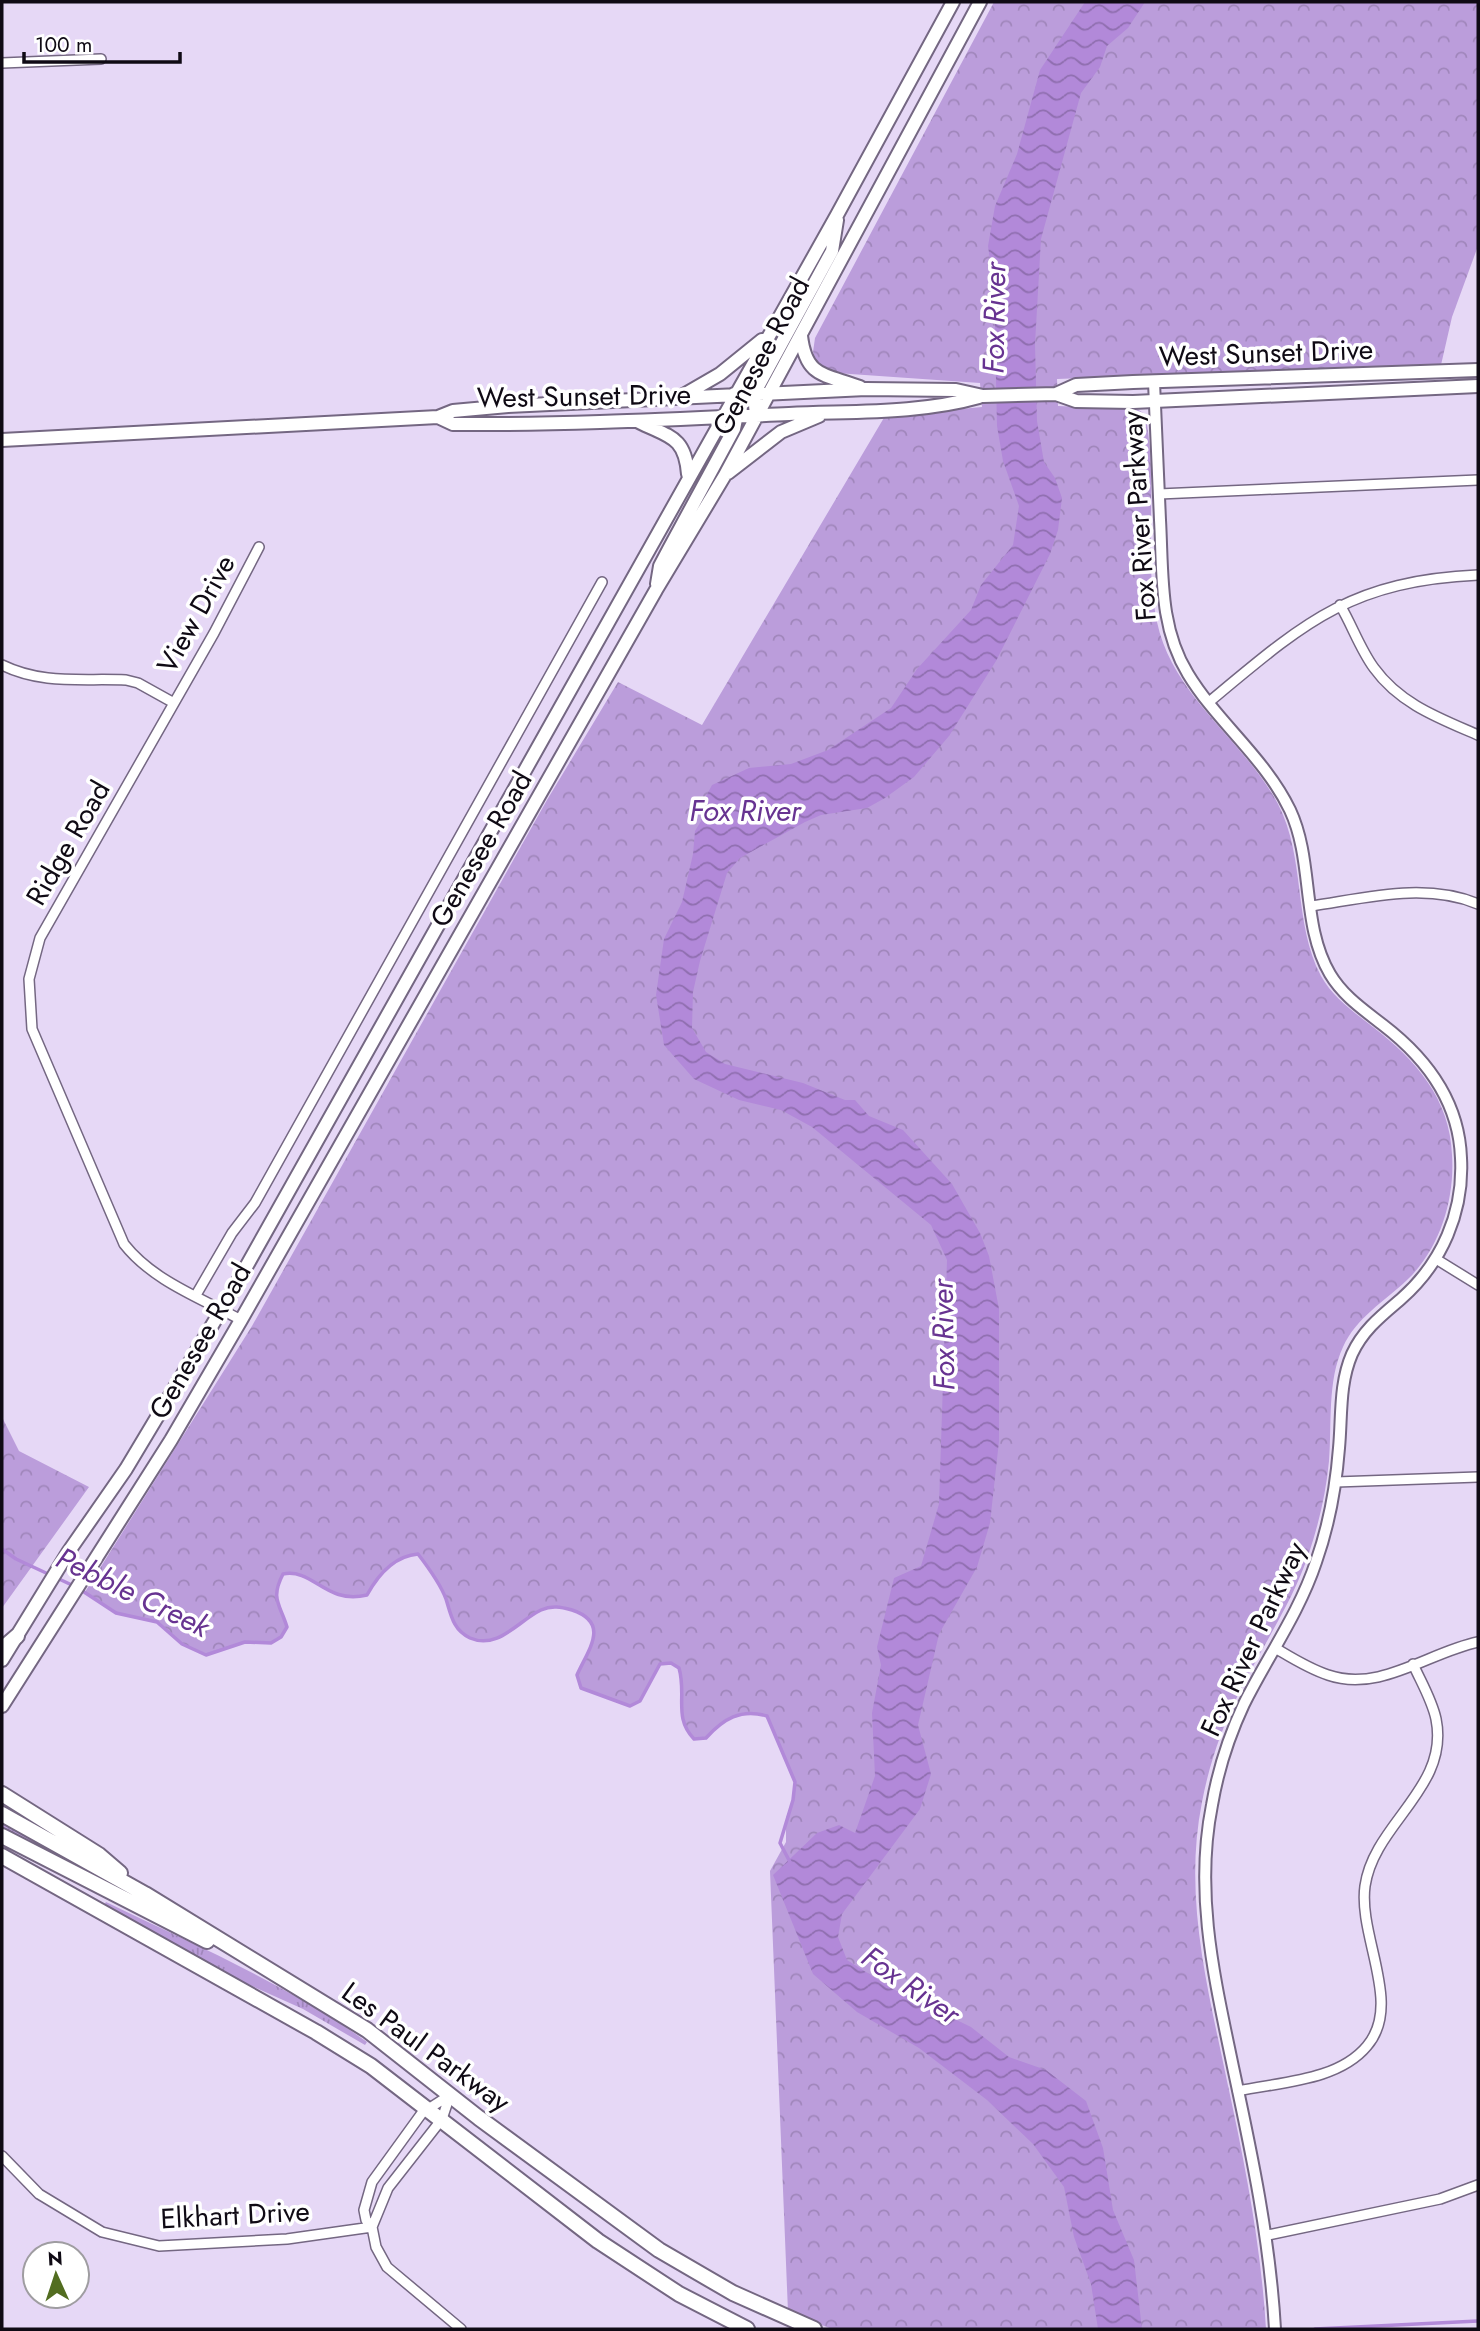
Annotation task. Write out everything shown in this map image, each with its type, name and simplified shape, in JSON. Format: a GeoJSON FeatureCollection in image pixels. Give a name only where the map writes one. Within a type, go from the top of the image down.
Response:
{"type":"FeatureCollection","features":[{"type":"Feature","properties":{"kind":"main road","name":"Genesee Road"},"geometry":{"type":"LineString","coordinates":[[2,1660],[69,1551],[126,1469],[221,1309],[837,215],[953,2]]}},
{"type":"Feature","properties":{"kind":"main road","name":"Genesee Road"},"geometry":{"type":"LineString","coordinates":[[2,1706],[171,1440],[241,1320],[656,590],[725,475],[756,416],[761,393],[800,335],[980,2]]}},
{"type":"Feature","properties":{"kind":"main road"},"geometry":{"type":"LineString","coordinates":[[761,393],[832,251],[837,215]]}},
{"type":"Feature","properties":{"kind":"main road"},"geometry":{"type":"LineString","coordinates":[[680,397],[720,374],[768,335]]}},
{"type":"Feature","properties":{"kind":"main road"},"geometry":{"type":"LineString","coordinates":[[800,335],[803,353],[811,368],[824,376],[866,389]]}},
{"type":"Feature","properties":{"kind":"main road","name":"West Sunset Drive"},"geometry":{"type":"LineString","coordinates":[[438,418],[453,424],[639,422],[956,403],[983,396],[1056,394],[1076,386],[1478,370]]}},
{"type":"Feature","properties":{"kind":"main road","name":"West Sunset Drive"},"geometry":{"type":"LineString","coordinates":[[1056,394],[1076,401],[1155,402],[1478,386]]}},
{"type":"Feature","properties":{"kind":"main road","name":"West Sunset Drive"},"geometry":{"type":"LineString","coordinates":[[2,440],[438,418],[453,411],[508,406],[734,394],[866,389],[956,390],[983,396]]}},
{"type":"Feature","properties":{"kind":"main road"},"geometry":{"type":"LineString","coordinates":[[656,590],[660,566],[729,441],[737,417],[734,394]]}},
{"type":"Feature","properties":{"kind":"main road"},"geometry":{"type":"LineString","coordinates":[[725,475],[781,432],[829,412]]}},
{"type":"Feature","properties":{"kind":"main road"},"geometry":{"type":"LineString","coordinates":[[639,422],[680,442],[686,455],[688,476]]}},
{"type":"Feature","properties":{"kind":"main road"},"geometry":{"type":"LineString","coordinates":[[2,1649],[17,1636]]}},
{"type":"Feature","properties":{"kind":"main road"},"geometry":{"type":"LineString","coordinates":[[2,1794],[99,1855],[145,1894]]}},
{"type":"Feature","properties":{"kind":"main road","name":"Les Paul Parkway"},"geometry":{"type":"LineString","coordinates":[[2,1814],[145,1894],[367,2030],[659,2250],[733,2293],[814,2329]]}},
{"type":"Feature","properties":{"kind":"main road"},"geometry":{"type":"LineString","coordinates":[[2,1836],[110,1894],[286,1980]]}},
{"type":"Feature","properties":{"kind":"main road","name":"Les Paul Parkway"},"geometry":{"type":"LineString","coordinates":[[2,1856],[316,2032],[428,2107],[626,2260],[680,2294],[747,2329]]}},
{"type":"Feature","properties":{"kind":"main road"},"geometry":{"type":"LineString","coordinates":[[2,1864],[48,1882]]}},
{"type":"Feature","properties":{"kind":"street"},"geometry":{"type":"LineString","coordinates":[[2,63],[101,59]]}},
{"type":"Feature","properties":{"kind":"street","name":"Fox River Parkway"},"geometry":{"type":"LineString","coordinates":[[1154,382],[1167,623],[1181,662],[1209,702],[1276,785],[1290,811],[1305,859],[1322,957],[1338,986],[1418,1054],[1440,1086],[1454,1119],[1460,1146],[1461,1185],[1453,1223],[1436,1259],[1415,1285],[1371,1324],[1350,1358],[1342,1388],[1336,1482],[1316,1562],[1300,1602],[1231,1735],[1211,1806],[1205,1848],[1205,1922],[1268,2235],[1275,2329]]}},
{"type":"Feature","properties":{"kind":"street"},"geometry":{"type":"LineString","coordinates":[[1159,494],[1478,480]]}},
{"type":"Feature","properties":{"kind":"street","name":"View Drive"},"geometry":{"type":"LineString","coordinates":[[174,703],[259,547]]}},
{"type":"Feature","properties":{"kind":"street"},"geometry":{"type":"LineString","coordinates":[[1209,702],[1300,628],[1340,605],[1392,585],[1444,576],[1478,575]]}},
{"type":"Feature","properties":{"kind":"street","name":"Genesee Road"},"geometry":{"type":"LineString","coordinates":[[196,1295],[232,1233],[255,1203],[602,582]]}},
{"type":"Feature","properties":{"kind":"street"},"geometry":{"type":"LineString","coordinates":[[1340,605],[1370,660],[1396,692],[1418,708],[1478,735]]}},
{"type":"Feature","properties":{"kind":"street"},"geometry":{"type":"LineString","coordinates":[[2,665],[23,676],[47,680],[126,680],[138,683],[174,703]]}},
{"type":"Feature","properties":{"kind":"street","name":"Ridge Road"},"geometry":{"type":"LineString","coordinates":[[174,703],[40,938],[32,966],[28,996],[38,1049],[124,1244],[138,1262],[241,1320]]}},
{"type":"Feature","properties":{"kind":"street"},"geometry":{"type":"LineString","coordinates":[[1312,906],[1416,892],[1454,896],[1478,904]]}},
{"type":"Feature","properties":{"kind":"street"},"geometry":{"type":"LineString","coordinates":[[1436,1259],[1478,1285]]}},
{"type":"Feature","properties":{"kind":"street"},"geometry":{"type":"LineString","coordinates":[[1336,1482],[1478,1477]]}},
{"type":"Feature","properties":{"kind":"street"},"geometry":{"type":"LineString","coordinates":[[1275,1648],[1313,1670],[1345,1679],[1378,1677],[1478,1642]]}},
{"type":"Feature","properties":{"kind":"street"},"geometry":{"type":"LineString","coordinates":[[1238,2091],[1330,2072],[1355,2058],[1373,2038],[1381,2013],[1381,1992],[1365,1924],[1366,1884],[1374,1856],[1423,1786],[1437,1752],[1434,1713],[1413,1664]]}},
{"type":"Feature","properties":{"kind":"street"},"geometry":{"type":"LineString","coordinates":[[450,2095],[428,2107],[370,2187],[364,2213],[372,2227],[376,2247],[390,2270],[461,2329]]}},
{"type":"Feature","properties":{"kind":"street"},"geometry":{"type":"LineString","coordinates":[[372,2227],[388,2188],[442,2119],[450,2095]]}},
{"type":"Feature","properties":{"kind":"street","name":"Elkhart Drive"},"geometry":{"type":"LineString","coordinates":[[2,2156],[5,2169],[39,2194],[102,2232],[159,2246],[287,2239],[372,2227]]}},
{"type":"Feature","properties":{"kind":"street"},"geometry":{"type":"LineString","coordinates":[[1268,2235],[1440,2199],[1478,2185]]}},
{"type":"Feature","properties":{"kind":"green space"},"geometry":{"type":"Polygon","coordinates":[[[994,2],[1478,2],[1478,246],[1452,317],[1441,365],[1057,379],[1058,406],[1137,409],[1145,414],[1151,465],[1153,596],[1165,649],[1193,696],[1247,759],[1278,804],[1293,846],[1306,934],[1321,976],[1338,998],[1389,1040],[1416,1067],[1437,1099],[1450,1135],[1451,1189],[1437,1238],[1419,1268],[1355,1327],[1338,1360],[1332,1389],[1326,1485],[1313,1542],[1294,1590],[1227,1719],[1212,1760],[1202,1802],[1195,1873],[1200,1943],[1251,2205],[1266,2329],[832,2329],[788,2312],[770,1871],[786,1842],[786,1818],[793,1800],[795,1782],[767,1716],[741,1714],[719,1725],[706,1738],[694,1739],[682,1714],[679,1668],[671,1663],[660,1664],[640,1701],[630,1706],[581,1688],[577,1675],[590,1647],[593,1630],[584,1616],[572,1610],[553,1607],[541,1610],[499,1637],[480,1641],[470,1638],[456,1626],[440,1587],[418,1554],[401,1558],[394,1563],[376,1580],[367,1595],[341,1595],[303,1576],[283,1574],[277,1596],[287,1627],[281,1637],[271,1643],[245,1642],[206,1655],[182,1644],[157,1622],[116,1613],[85,1592],[252,1326],[547,800],[618,682],[702,725],[885,416],[982,407],[980,383],[836,373],[818,365],[813,352],[815,338],[994,2]]]}},
{"type":"Feature","properties":{"kind":"green space"},"geometry":{"type":"Polygon","coordinates":[[[2,1417],[19,1451],[89,1487],[2,1608],[2,1417]]]}},
{"type":"Feature","properties":{"kind":"green space"},"geometry":{"type":"Polygon","coordinates":[[[2,1822],[117,1888],[116,1891],[2,1828],[2,1822]]]}},
{"type":"Feature","properties":{"kind":"green space"},"geometry":{"type":"Polygon","coordinates":[[[106,1902],[273,1984],[367,2042],[365,2045],[303,2009],[243,1982],[104,1905],[106,1902]]]}},
{"type":"Feature","properties":{"kind":"water","name":"Fox River"},"geometry":{"type":"Polygon","coordinates":[[[1085,2],[1145,2],[1128,28],[1107,46],[1100,67],[1081,93],[1041,239],[1035,344],[1037,421],[1044,462],[1055,478],[1062,498],[1058,530],[1050,554],[996,661],[949,736],[914,777],[867,808],[821,815],[805,822],[740,858],[727,873],[693,992],[692,1028],[706,1052],[725,1064],[803,1083],[845,1100],[855,1100],[869,1116],[903,1130],[952,1184],[980,1233],[989,1256],[999,1309],[999,1441],[990,1523],[977,1567],[939,1634],[918,1725],[931,1774],[920,1809],[842,1914],[838,1937],[847,1960],[891,1988],[971,2027],[1009,2057],[1046,2070],[1086,2101],[1103,2148],[1113,2210],[1134,2260],[1142,2329],[1098,2329],[1091,2284],[1074,2237],[1064,2187],[1033,2144],[987,2100],[919,2048],[857,2012],[813,1974],[773,1875],[817,1833],[839,1825],[855,1833],[875,1776],[872,1713],[881,1665],[877,1647],[894,1578],[921,1566],[939,1504],[947,1260],[931,1225],[812,1127],[781,1110],[739,1100],[694,1079],[664,1045],[656,995],[664,939],[682,902],[693,854],[695,831],[701,821],[703,802],[712,785],[749,768],[791,764],[828,750],[891,708],[917,669],[971,610],[981,585],[1013,545],[1019,506],[1003,461],[997,426],[994,288],[988,246],[995,206],[1017,154],[1040,70],[1085,2]]]}},
{"type":"Feature","properties":{"kind":"waterway","name":"Pebble Creek"},"geometry":{"type":"LineString","coordinates":[[2,1549],[16,1559],[74,1586]]}},
{"type":"Feature","properties":{"kind":"waterway","name":"Pebble Creek"},"geometry":{"type":"LineString","coordinates":[[81,1590],[116,1613],[157,1622],[182,1644],[206,1655],[245,1642],[271,1643],[281,1637],[287,1627],[277,1596],[283,1574],[303,1576],[341,1595],[367,1595],[376,1580],[394,1563],[401,1558],[418,1554],[440,1587],[456,1626],[470,1638],[480,1641],[499,1637],[545,1608],[572,1610],[591,1622],[594,1630],[591,1647],[577,1675],[581,1688],[630,1706],[640,1701],[660,1664],[671,1663],[679,1668],[682,1714],[694,1739],[706,1738],[719,1725],[741,1714],[767,1716],[795,1782],[793,1800],[780,1843],[791,1864]]}},
{"type":"Feature","properties":{"kind":"waterway"},"geometry":{"type":"LineString","coordinates":[[1315,2329],[1478,2321]]}}]}
